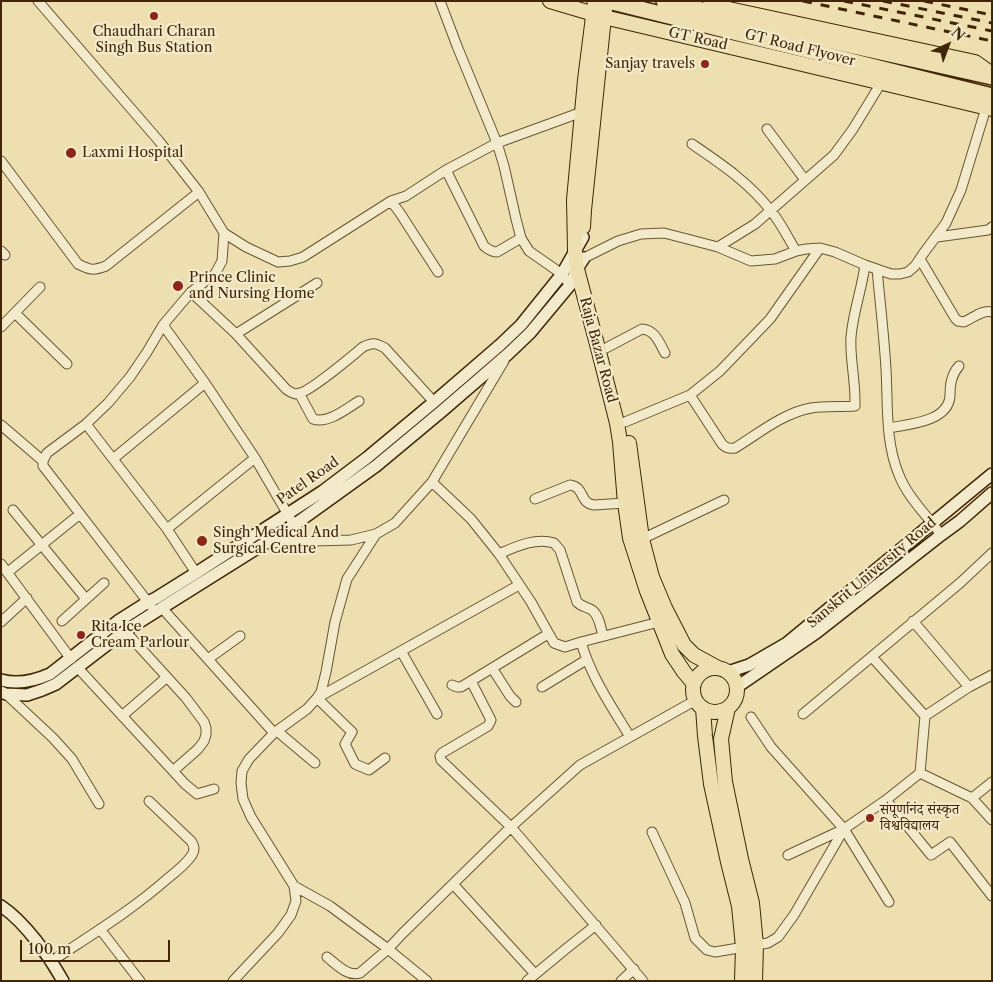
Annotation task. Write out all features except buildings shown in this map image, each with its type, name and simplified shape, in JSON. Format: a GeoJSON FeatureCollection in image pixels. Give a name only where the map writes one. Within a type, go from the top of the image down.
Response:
{"type":"FeatureCollection","features":[{"type":"Feature","properties":{"kind":"highway","name":"GT Road Flyover"},"geometry":{"type":"LineString","coordinates":[[607,1],[990,104]]}},
{"type":"Feature","properties":{"kind":"highway","name":"GT Road Flyover"},"geometry":{"type":"LineString","coordinates":[[664,1],[976,74],[992,75]]}},
{"type":"Feature","properties":{"kind":"main road","name":"GT Road"},"geometry":{"type":"LineString","coordinates":[[550,1],[597,10],[881,83],[990,104]]}},
{"type":"Feature","properties":{"kind":"main road","name":"Raja Bazar Road"},"geometry":{"type":"LineString","coordinates":[[607,1],[597,10],[585,80],[574,200],[579,259],[598,348],[617,423],[630,538],[647,591],[672,654],[694,684]]}},
{"type":"Feature","properties":{"kind":"main road"},"geometry":{"type":"LineString","coordinates":[[694,1],[975,62],[992,75]]}},
{"type":"Feature","properties":{"kind":"main road","name":"Raja Bazar Road"},"geometry":{"type":"LineString","coordinates":[[597,10],[583,237],[579,259],[616,383],[625,422],[642,539],[652,577],[684,645],[694,655],[723,670]]}},
{"type":"Feature","properties":{"kind":"main road"},"geometry":{"type":"LineString","coordinates":[[699,704],[715,712],[728,708],[736,699],[736,681],[723,670],[710,668],[703,671],[698,677],[694,684],[694,692],[699,704],[711,784],[728,862],[750,946]]}},
{"type":"Feature","properties":{"kind":"main road"},"geometry":{"type":"LineString","coordinates":[[728,708],[721,739],[725,782],[752,904],[747,980]]}},
{"type":"Feature","properties":{"kind":"main road"},"geometry":{"type":"LineString","coordinates":[[709,766],[723,764]]}},
{"type":"Feature","properties":{"kind":"street"},"geometry":{"type":"LineString","coordinates":[[38,1],[159,141],[199,192],[224,233],[246,247],[278,262],[303,257],[391,202],[406,196],[446,170],[497,143],[582,112]]}},
{"type":"Feature","properties":{"kind":"street"},"geometry":{"type":"LineString","coordinates":[[440,1],[497,143],[522,238],[529,251],[562,274],[570,284]]}},
{"type":"Feature","properties":{"kind":"street"},"geometry":{"type":"LineString","coordinates":[[718,247],[755,224],[834,155],[853,129],[881,83]]}},
{"type":"Feature","properties":{"kind":"street"},"geometry":{"type":"LineString","coordinates":[[579,259],[618,241],[641,234],[664,233],[718,247],[751,261],[775,259],[806,248],[820,248],[891,274],[908,272],[916,266],[946,223],[961,190],[990,104]]}},
{"type":"Feature","properties":{"kind":"street"},"geometry":{"type":"LineString","coordinates":[[767,129],[805,180]]}},
{"type":"Feature","properties":{"kind":"street"},"geometry":{"type":"LineString","coordinates":[[692,144],[730,170],[754,192],[771,211],[796,251]]}},
{"type":"Feature","properties":{"kind":"street"},"geometry":{"type":"LineString","coordinates":[[1,162],[78,264],[88,269],[96,270],[106,266],[199,192]]}},
{"type":"Feature","properties":{"kind":"street"},"geometry":{"type":"LineString","coordinates":[[446,170],[484,246],[489,250],[497,252],[522,238]]}},
{"type":"Feature","properties":{"kind":"street"},"geometry":{"type":"LineString","coordinates":[[391,202],[438,272]]}},
{"type":"Feature","properties":{"kind":"street"},"geometry":{"type":"LineString","coordinates":[[937,237],[988,230],[992,227]]}},
{"type":"Feature","properties":{"kind":"street"},"geometry":{"type":"LineString","coordinates":[[224,233],[222,261],[215,274],[190,292],[162,325],[130,377],[108,403],[86,424],[47,454],[43,461],[43,466],[148,602],[159,610],[208,659],[276,732],[314,763]]}},
{"type":"Feature","properties":{"kind":"street"},"geometry":{"type":"LineString","coordinates":[[625,422],[690,395],[720,371],[770,319],[820,248]]}},
{"type":"Feature","properties":{"kind":"street","name":"Patel Road"},"geometry":{"type":"LineString","coordinates":[[1,680],[25,682],[50,674],[118,621],[196,573],[323,490],[368,457],[500,345],[521,325],[562,274],[579,259]]}},
{"type":"Feature","properties":{"kind":"street","name":"Patel Road"},"geometry":{"type":"LineString","coordinates":[[4,693],[26,695],[56,684],[125,631],[294,525],[376,466],[508,354],[530,333],[570,284],[579,259]]}},
{"type":"Feature","properties":{"kind":"street"},"geometry":{"type":"LineString","coordinates":[[920,259],[958,321],[964,322],[986,311],[990,310],[992,312]]}},
{"type":"Feature","properties":{"kind":"street"},"geometry":{"type":"LineString","coordinates":[[690,395],[722,444],[731,449],[801,411],[813,408],[855,406],[851,338],[865,265]]}},
{"type":"Feature","properties":{"kind":"street"},"geometry":{"type":"LineString","coordinates":[[877,269],[893,458],[906,490],[941,534]]}},
{"type":"Feature","properties":{"kind":"street"},"geometry":{"type":"LineString","coordinates":[[236,334],[317,283]]}},
{"type":"Feature","properties":{"kind":"street"},"geometry":{"type":"LineString","coordinates":[[1,327],[40,287]]}},
{"type":"Feature","properties":{"kind":"street"},"geometry":{"type":"LineString","coordinates":[[190,292],[236,334],[286,389],[292,393],[302,392],[324,378],[363,347],[370,343],[378,343],[385,348],[434,402]]}},
{"type":"Feature","properties":{"kind":"street"},"geometry":{"type":"LineString","coordinates":[[15,313],[68,364]]}},
{"type":"Feature","properties":{"kind":"street"},"geometry":{"type":"LineString","coordinates":[[162,325],[205,383],[255,458],[294,525]]}},
{"type":"Feature","properties":{"kind":"street"},"geometry":{"type":"LineString","coordinates":[[606,348],[642,329],[655,335],[665,353]]}},
{"type":"Feature","properties":{"kind":"street"},"geometry":{"type":"LineString","coordinates":[[264,544],[314,540],[351,540],[376,534],[395,523],[432,482],[508,354]]}},
{"type":"Feature","properties":{"kind":"street"},"geometry":{"type":"LineString","coordinates":[[889,428],[926,420],[944,411],[949,404],[952,375],[958,366]]}},
{"type":"Feature","properties":{"kind":"street"},"geometry":{"type":"LineString","coordinates":[[112,459],[205,383]]}},
{"type":"Feature","properties":{"kind":"street"},"geometry":{"type":"LineString","coordinates":[[299,393],[313,419],[319,421],[332,417],[359,401]]}},
{"type":"Feature","properties":{"kind":"street"},"geometry":{"type":"LineString","coordinates":[[86,424],[167,529],[196,573]]}},
{"type":"Feature","properties":{"kind":"street"},"geometry":{"type":"LineString","coordinates":[[3,431],[43,461]]}},
{"type":"Feature","properties":{"kind":"street"},"geometry":{"type":"LineString","coordinates":[[167,529],[255,458]]}},
{"type":"Feature","properties":{"kind":"street","name":"Sanskrit University Road"},"geometry":{"type":"LineString","coordinates":[[723,670],[750,664],[788,643],[992,474]]}},
{"type":"Feature","properties":{"kind":"street"},"geometry":{"type":"LineString","coordinates":[[432,482],[471,519],[499,554],[531,602],[554,643],[564,647],[659,622]]}},
{"type":"Feature","properties":{"kind":"street"},"geometry":{"type":"LineString","coordinates":[[535,499],[574,485],[589,505],[625,503]]}},
{"type":"Feature","properties":{"kind":"street","name":"Sanskrit University Road"},"geometry":{"type":"LineString","coordinates":[[737,688],[816,633],[960,521],[992,493]]}},
{"type":"Feature","properties":{"kind":"street"},"geometry":{"type":"LineString","coordinates":[[642,539],[724,500]]}},
{"type":"Feature","properties":{"kind":"street"},"geometry":{"type":"LineString","coordinates":[[14,510],[86,599]]}},
{"type":"Feature","properties":{"kind":"street"},"geometry":{"type":"LineString","coordinates":[[8,572],[80,514]]}},
{"type":"Feature","properties":{"kind":"street"},"geometry":{"type":"LineString","coordinates":[[233,981],[278,933],[291,915],[296,901],[294,886],[251,817],[243,799],[242,771],[249,759],[276,732],[307,709],[321,692],[335,622],[347,579],[376,534]]}},
{"type":"Feature","properties":{"kind":"street"},"geometry":{"type":"LineString","coordinates":[[499,554],[528,543],[554,543],[560,550],[578,602],[596,614],[603,636]]}},
{"type":"Feature","properties":{"kind":"street"},"geometry":{"type":"LineString","coordinates":[[803,714],[960,583],[992,553]]}},
{"type":"Feature","properties":{"kind":"street"},"geometry":{"type":"LineString","coordinates":[[1,564],[71,659]]}},
{"type":"Feature","properties":{"kind":"street"},"geometry":{"type":"LineString","coordinates":[[62,620],[104,583]]}},
{"type":"Feature","properties":{"kind":"street"},"geometry":{"type":"LineString","coordinates":[[317,698],[519,585]]}},
{"type":"Feature","properties":{"kind":"street"},"geometry":{"type":"LineString","coordinates":[[1,622],[27,598]]}},
{"type":"Feature","properties":{"kind":"street"},"geometry":{"type":"LineString","coordinates":[[913,621],[969,687]]}},
{"type":"Feature","properties":{"kind":"street"},"geometry":{"type":"LineString","coordinates":[[125,631],[167,677],[204,722],[206,728],[204,741],[198,749],[173,771]]}},
{"type":"Feature","properties":{"kind":"street"},"geometry":{"type":"LineString","coordinates":[[452,685],[461,687],[548,634]]}},
{"type":"Feature","properties":{"kind":"street"},"geometry":{"type":"LineString","coordinates":[[208,659],[240,636]]}},
{"type":"Feature","properties":{"kind":"street"},"geometry":{"type":"LineString","coordinates":[[581,642],[586,660],[630,737]]}},
{"type":"Feature","properties":{"kind":"street"},"geometry":{"type":"LineString","coordinates":[[401,651],[436,714]]}},
{"type":"Feature","properties":{"kind":"street"},"geometry":{"type":"LineString","coordinates":[[788,855],[844,829],[886,800],[920,773],[925,716],[872,657]]}},
{"type":"Feature","properties":{"kind":"street"},"geometry":{"type":"LineString","coordinates":[[542,687],[586,660]]}},
{"type":"Feature","properties":{"kind":"street"},"geometry":{"type":"LineString","coordinates":[[750,664],[757,675]]}},
{"type":"Feature","properties":{"kind":"street"},"geometry":{"type":"LineString","coordinates":[[78,668],[185,784],[197,794],[214,789]]}},
{"type":"Feature","properties":{"kind":"street"},"geometry":{"type":"LineString","coordinates":[[492,668],[516,702]]}},
{"type":"Feature","properties":{"kind":"street"},"geometry":{"type":"LineString","coordinates":[[925,716],[969,687],[992,675]]}},
{"type":"Feature","properties":{"kind":"street"},"geometry":{"type":"LineString","coordinates":[[122,716],[167,677]]}},
{"type":"Feature","properties":{"kind":"street"},"geometry":{"type":"LineString","coordinates":[[471,681],[492,720],[488,726],[442,753],[440,756],[442,760],[511,827],[643,981]]}},
{"type":"Feature","properties":{"kind":"street"},"geometry":{"type":"LineString","coordinates":[[4,693],[53,738],[72,759],[99,804]]}},
{"type":"Feature","properties":{"kind":"street"},"geometry":{"type":"LineString","coordinates":[[317,698],[352,732],[345,744],[355,764],[369,770],[385,758]]}},
{"type":"Feature","properties":{"kind":"street"},"geometry":{"type":"LineString","coordinates":[[327,957],[346,971],[355,974],[360,973],[388,949],[511,827],[580,765],[630,737],[699,704]]}},
{"type":"Feature","properties":{"kind":"street"},"geometry":{"type":"LineString","coordinates":[[751,717],[771,747],[844,829],[889,902]]}},
{"type":"Feature","properties":{"kind":"street"},"geometry":{"type":"LineString","coordinates":[[920,773],[972,798],[992,820]]}},
{"type":"Feature","properties":{"kind":"street"},"geometry":{"type":"LineString","coordinates":[[972,798],[992,782]]}},
{"type":"Feature","properties":{"kind":"street"},"geometry":{"type":"LineString","coordinates":[[886,800],[931,855],[950,842],[992,896]]}},
{"type":"Feature","properties":{"kind":"street"},"geometry":{"type":"LineString","coordinates":[[52,961],[132,908],[192,856],[193,845],[187,837],[149,801]]}},
{"type":"Feature","properties":{"kind":"street"},"geometry":{"type":"LineString","coordinates":[[652,832],[685,902],[696,938],[707,950],[714,952],[768,943],[778,937],[794,916],[844,829]]}},
{"type":"Feature","properties":{"kind":"street"},"geometry":{"type":"LineString","coordinates":[[453,884],[531,978],[596,925]]}},
{"type":"Feature","properties":{"kind":"street"},"geometry":{"type":"LineString","coordinates":[[294,886],[330,906],[427,981]]}},
{"type":"Feature","properties":{"kind":"street"},"geometry":{"type":"LineString","coordinates":[[3,905],[52,961],[63,981]]}},
{"type":"Feature","properties":{"kind":"street"},"geometry":{"type":"LineString","coordinates":[[100,929],[140,981]]}},
{"type":"Feature","properties":{"kind":"street"},"geometry":{"type":"LineString","coordinates":[[621,981],[634,970]]}},
{"type":"Feature","properties":{"kind":"railway"},"geometry":{"type":"LineString","coordinates":[[803,1],[992,41]]}},
{"type":"Feature","properties":{"kind":"railway"},"geometry":{"type":"LineString","coordinates":[[844,1],[992,31]]}},
{"type":"Feature","properties":{"kind":"railway"},"geometry":{"type":"LineString","coordinates":[[883,1],[992,23]]}},
{"type":"Feature","properties":{"kind":"railway"},"geometry":{"type":"LineString","coordinates":[[924,1],[992,15]]}},
{"type":"Feature","properties":{"kind":"place","name":"Chaudhari Charan Singh Bus Station"},"geometry":{"type":"Point","coordinates":[154,16]}},
{"type":"Feature","properties":{"kind":"place","name":"Sanjay travels"},"geometry":{"type":"Point","coordinates":[705,64]}},
{"type":"Feature","properties":{"kind":"place","name":"Laxmi Hospital"},"geometry":{"type":"Point","coordinates":[71,153]}},
{"type":"Feature","properties":{"kind":"place","name":"Prince Clinic and Nursing Home"},"geometry":{"type":"Point","coordinates":[178,286]}},
{"type":"Feature","properties":{"kind":"place","name":"Singh Medical And Surgical Centre"},"geometry":{"type":"Point","coordinates":[202,541]}},
{"type":"Feature","properties":{"kind":"place","name":"Rita Ice Cream Parlour"},"geometry":{"type":"Point","coordinates":[81,635]}},
{"type":"Feature","properties":{"kind":"place","name":"संपूर्णानंद संस्कृत विश्वविद्यालय"},"geometry":{"type":"Point","coordinates":[870,818]}}]}
